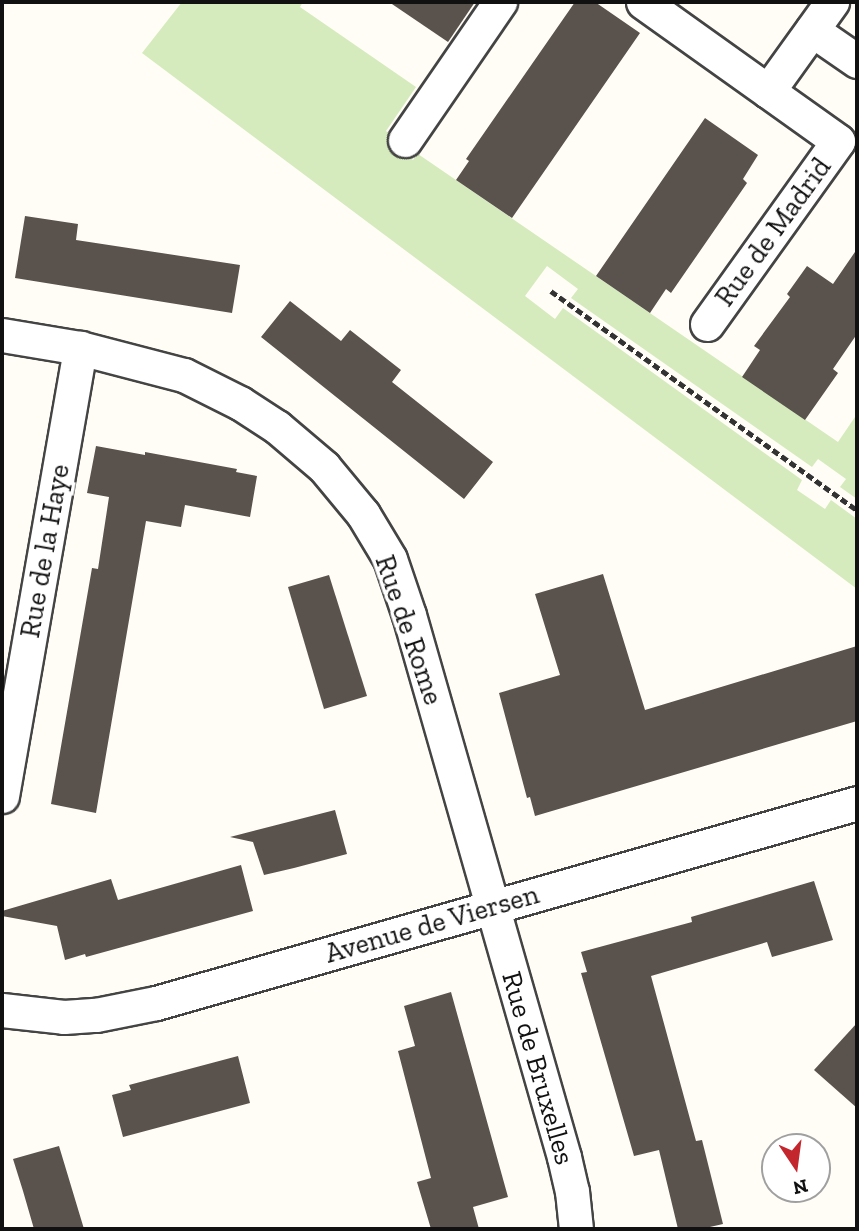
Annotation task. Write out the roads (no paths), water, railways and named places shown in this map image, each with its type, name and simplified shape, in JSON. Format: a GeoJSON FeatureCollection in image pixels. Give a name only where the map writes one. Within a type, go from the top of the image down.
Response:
{"type":"FeatureCollection","features":[{"type":"Feature","properties":{"kind":"street"},"geometry":{"type":"LineString","coordinates":[[405,140],[500,2]]}},
{"type":"Feature","properties":{"kind":"street","name":"Rue de Madrid"},"geometry":{"type":"LineString","coordinates":[[643,2],[838,141],[707,324]]}},
{"type":"Feature","properties":{"kind":"street"},"geometry":{"type":"LineString","coordinates":[[768,91],[832,2]]}},
{"type":"Feature","properties":{"kind":"street"},"geometry":{"type":"LineString","coordinates":[[813,30],[857,61]]}},
{"type":"Feature","properties":{"kind":"street","name":"Rue de Rome"},"geometry":{"type":"LineString","coordinates":[[2,335],[79,348],[184,375],[240,403],[277,427],[324,467],[363,514],[390,559],[409,615],[494,907]]}},
{"type":"Feature","properties":{"kind":"street","name":"Rue de la Haye"},"geometry":{"type":"LineString","coordinates":[[2,796],[79,348]]}},
{"type":"Feature","properties":{"kind":"street","name":"Avenue de Viersen"},"geometry":{"type":"LineString","coordinates":[[2,1010],[64,1017],[126,1010],[856,808]]}},
{"type":"Feature","properties":{"kind":"street","name":"Rue de Bruxelles"},"geometry":{"type":"LineString","coordinates":[[494,907],[572,1191],[576,1229]]}}]}
